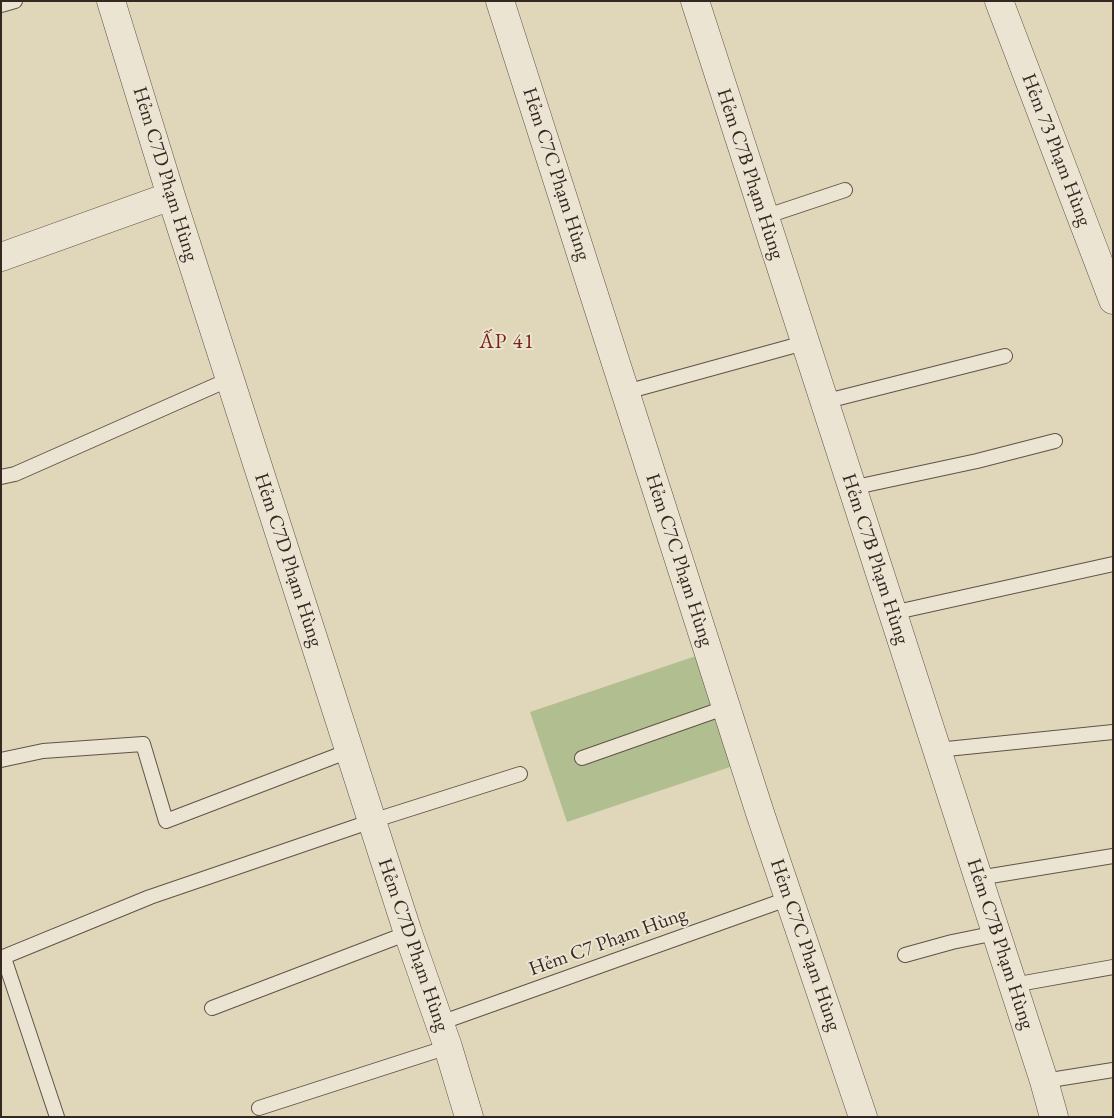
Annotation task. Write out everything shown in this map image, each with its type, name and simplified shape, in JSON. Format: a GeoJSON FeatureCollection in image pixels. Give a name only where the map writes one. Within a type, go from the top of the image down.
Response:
{"type":"FeatureCollection","features":[{"type":"Feature","properties":{"kind":"street","name":"Hẻm C7D Phạm Hùng"},"geometry":{"type":"LineString","coordinates":[[111,1],[171,196],[349,751],[408,933],[444,1035],[469,1117]]}},
{"type":"Feature","properties":{"kind":"street","name":"Hẻm C7C Phạm Hùng"},"geometry":{"type":"LineString","coordinates":[[500,1],[760,813],[862,1117]]}},
{"type":"Feature","properties":{"kind":"street","name":"Hẻm C7B Phạm Hùng"},"geometry":{"type":"LineString","coordinates":[[695,1],[823,402],[1044,1081],[1054,1117]]}},
{"type":"Feature","properties":{"kind":"street","name":"Hẻm 73 Phạm Hùng"},"geometry":{"type":"LineString","coordinates":[[999,1],[1113,300]]}},
{"type":"Feature","properties":{"kind":"street"},"geometry":{"type":"LineString","coordinates":[[1,257],[171,196]]}},
{"type":"Feature","properties":{"kind":"lane"},"geometry":{"type":"LineString","coordinates":[[1,6],[15,1]]}},
{"type":"Feature","properties":{"kind":"lane"},"geometry":{"type":"LineString","coordinates":[[764,217],[845,190]]}},
{"type":"Feature","properties":{"kind":"lane"},"geometry":{"type":"LineString","coordinates":[[626,392],[804,342]]}},
{"type":"Feature","properties":{"kind":"lane"},"geometry":{"type":"LineString","coordinates":[[823,402],[1005,356]]}},
{"type":"Feature","properties":{"kind":"lane"},"geometry":{"type":"LineString","coordinates":[[1,477],[15,474],[230,380]]}},
{"type":"Feature","properties":{"kind":"lane"},"geometry":{"type":"LineString","coordinates":[[851,488],[976,461],[1055,440]]}},
{"type":"Feature","properties":{"kind":"lane"},"geometry":{"type":"LineString","coordinates":[[892,613],[1113,564]]}},
{"type":"Feature","properties":{"kind":"lane"},"geometry":{"type":"LineString","coordinates":[[582,758],[727,707]]}},
{"type":"Feature","properties":{"kind":"lane"},"geometry":{"type":"LineString","coordinates":[[937,750],[1113,732]]}},
{"type":"Feature","properties":{"kind":"lane"},"geometry":{"type":"LineString","coordinates":[[1,760],[43,751],[143,744],[166,821],[349,751]]}},
{"type":"Feature","properties":{"kind":"lane"},"geometry":{"type":"LineString","coordinates":[[57,1117],[3,958],[150,897],[372,821],[520,774]]}},
{"type":"Feature","properties":{"kind":"lane"},"geometry":{"type":"LineString","coordinates":[[978,878],[1113,856]]}},
{"type":"Feature","properties":{"kind":"lane","name":"Hẻm C7 Phạm Hùng"},"geometry":{"type":"LineString","coordinates":[[259,1108],[790,898]]}},
{"type":"Feature","properties":{"kind":"lane"},"geometry":{"type":"LineString","coordinates":[[212,1008],[408,933]]}},
{"type":"Feature","properties":{"kind":"lane"},"geometry":{"type":"LineString","coordinates":[[904,955],[996,933]]}},
{"type":"Feature","properties":{"kind":"lane"},"geometry":{"type":"LineString","coordinates":[[1013,985],[1113,967]]}},
{"type":"Feature","properties":{"kind":"lane"},"geometry":{"type":"LineString","coordinates":[[1044,1081],[1113,1070]]}},
{"type":"Feature","properties":{"kind":"green space"},"geometry":{"type":"Polygon","coordinates":[[[696,656],[733,766],[567,822],[530,712],[696,656]]]}},
{"type":"Feature","properties":{"kind":"district","name":"ẤP 41"},"geometry":{"type":"Point","coordinates":[507,342]}}]}
